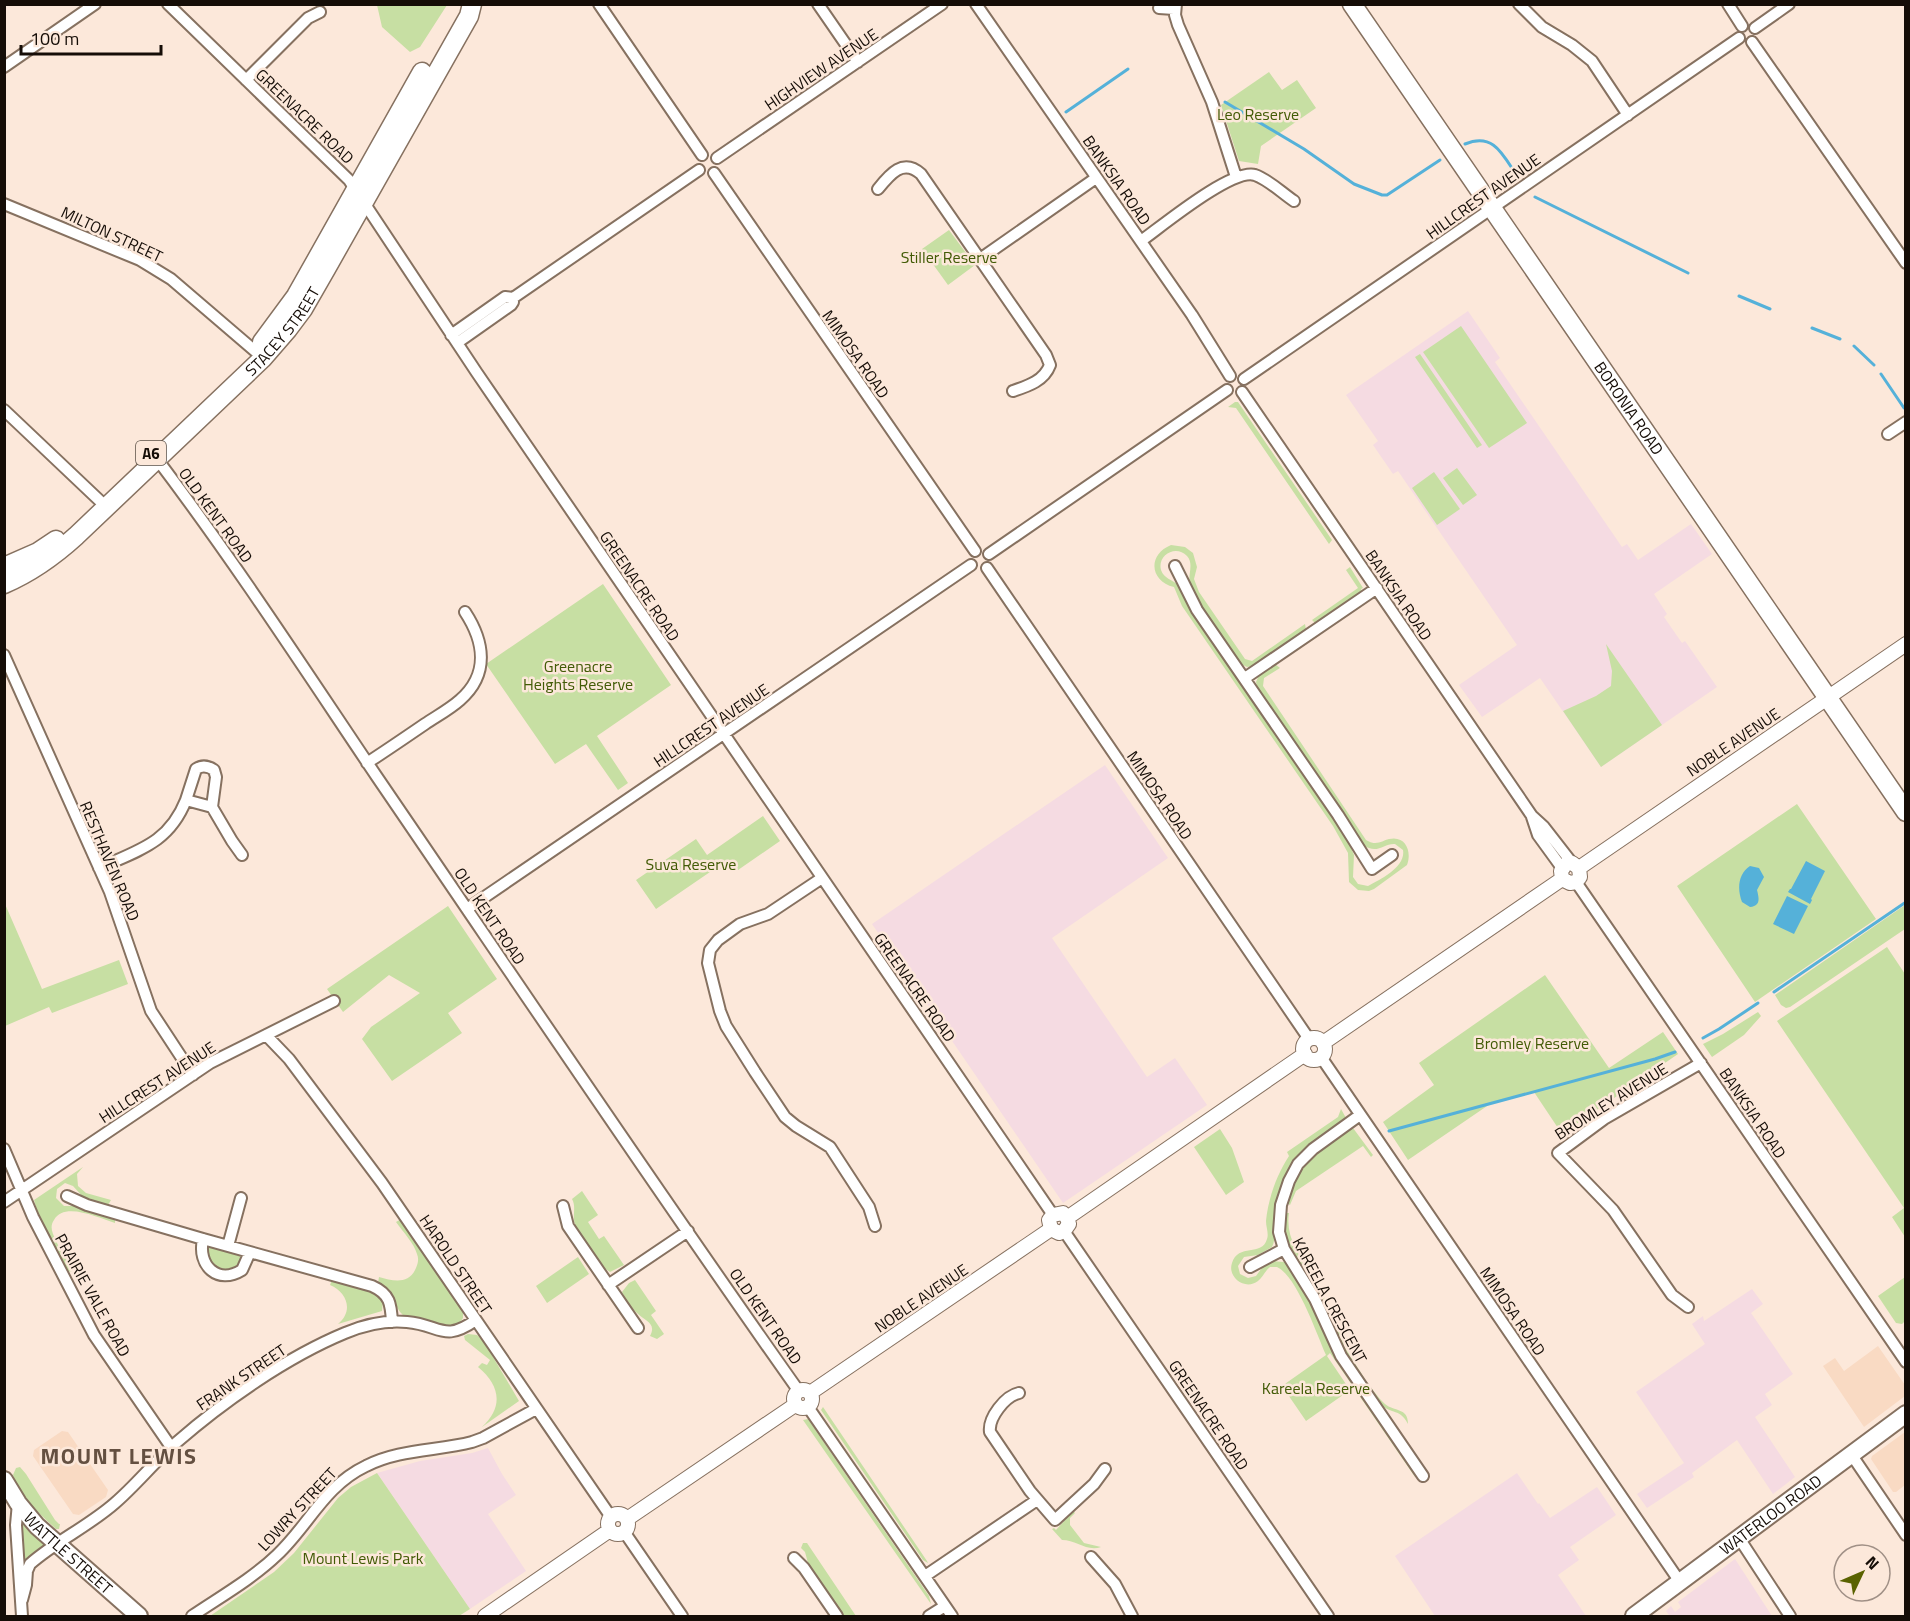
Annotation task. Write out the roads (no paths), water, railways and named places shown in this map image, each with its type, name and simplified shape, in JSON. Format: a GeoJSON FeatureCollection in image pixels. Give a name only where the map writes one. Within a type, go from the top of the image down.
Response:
{"type":"FeatureCollection","features":[{"type":"Feature","properties":{"kind":"main road","name":"STACEY STREET"},"geometry":{"type":"LineString","coordinates":[[4,584],[32,570],[57,553],[261,359],[288,330],[303,309],[435,50],[461,10],[470,4]]}},
{"type":"Feature","properties":{"kind":"main road","name":"BORONIA ROAD"},"geometry":{"type":"LineString","coordinates":[[1352,4],[1905,812]]}},
{"type":"Feature","properties":{"kind":"main road","name":"STACEY STREET"},"geometry":{"type":"LineString","coordinates":[[4,567],[50,544],[66,533],[255,351],[296,296],[360,196]]}},
{"type":"Feature","properties":{"kind":"main road","name":"WATERLOO ROAD"},"geometry":{"type":"LineString","coordinates":[[1634,1617],[1905,1414]]}},
{"type":"Feature","properties":{"kind":"main road","name":"WATTLE STREET"},"geometry":{"type":"LineString","coordinates":[[4,1480],[30,1519],[139,1617]]}},
{"type":"Feature","properties":{"kind":"street"},"geometry":{"type":"LineString","coordinates":[[4,67],[95,4]]}},
{"type":"Feature","properties":{"kind":"street","name":"GREENACRE ROAD"},"geometry":{"type":"LineString","coordinates":[[168,4],[343,172],[454,339],[1053,1215]]}},
{"type":"Feature","properties":{"kind":"street"},"geometry":{"type":"LineString","coordinates":[[599,4],[702,155]]}},
{"type":"Feature","properties":{"kind":"street"},"geometry":{"type":"LineString","coordinates":[[818,4],[858,62]]}},
{"type":"Feature","properties":{"kind":"street","name":"HIGHVIEW AVENUE"},"geometry":{"type":"LineString","coordinates":[[717,158],[942,4]]}},
{"type":"Feature","properties":{"kind":"street","name":"BANKSIA ROAD"},"geometry":{"type":"LineString","coordinates":[[976,4],[1192,315],[1230,376]]}},
{"type":"Feature","properties":{"kind":"street"},"geometry":{"type":"LineString","coordinates":[[1519,4],[1542,27],[1572,45],[1592,61],[1628,115]]}},
{"type":"Feature","properties":{"kind":"street"},"geometry":{"type":"LineString","coordinates":[[1728,4],[1742,26]]}},
{"type":"Feature","properties":{"kind":"street"},"geometry":{"type":"LineString","coordinates":[[1755,28],[1789,4]]}},
{"type":"Feature","properties":{"kind":"street"},"geometry":{"type":"LineString","coordinates":[[1159,8],[1175,7],[1178,25],[1212,102],[1236,177]]}},
{"type":"Feature","properties":{"kind":"street"},"geometry":{"type":"LineString","coordinates":[[246,80],[308,18],[320,12]]}},
{"type":"Feature","properties":{"kind":"street"},"geometry":{"type":"LineString","coordinates":[[1742,26],[1750,25],[1755,28]]}},
{"type":"Feature","properties":{"kind":"street"},"geometry":{"type":"LineString","coordinates":[[1742,26],[1738,33],[1739,39],[1743,42],[1752,42]]}},
{"type":"Feature","properties":{"kind":"street"},"geometry":{"type":"LineString","coordinates":[[1752,42],[1756,37],[1755,28]]}},
{"type":"Feature","properties":{"kind":"street","name":"HILLCREST AVENUE"},"geometry":{"type":"LineString","coordinates":[[1244,379],[1739,39]]}},
{"type":"Feature","properties":{"kind":"street"},"geometry":{"type":"LineString","coordinates":[[1752,42],[1905,263]]}},
{"type":"Feature","properties":{"kind":"street"},"geometry":{"type":"LineString","coordinates":[[712,154],[717,158],[718,166],[714,173],[706,174],[699,170],[697,162],[702,155],[712,154]]}},
{"type":"Feature","properties":{"kind":"street"},"geometry":{"type":"LineString","coordinates":[[878,189],[896,171],[914,164],[1053,365],[1037,381],[1013,391]]}},
{"type":"Feature","properties":{"kind":"street"},"geometry":{"type":"LineString","coordinates":[[454,339],[511,305],[513,298],[699,170]]}},
{"type":"Feature","properties":{"kind":"street","name":"MIMOSA ROAD"},"geometry":{"type":"LineString","coordinates":[[714,173],[975,551]]}},
{"type":"Feature","properties":{"kind":"street"},"geometry":{"type":"LineString","coordinates":[[1141,241],[1221,184],[1245,174],[1255,175],[1294,201]]}},
{"type":"Feature","properties":{"kind":"street"},"geometry":{"type":"LineString","coordinates":[[980,259],[1096,178]]}},
{"type":"Feature","properties":{"kind":"street","name":"MILTON STREET"},"geometry":{"type":"LineString","coordinates":[[4,204],[140,260],[171,279],[255,351]]}},
{"type":"Feature","properties":{"kind":"street"},"geometry":{"type":"LineString","coordinates":[[1236,374],[1244,379],[1245,387],[1242,392],[1236,394],[1227,390],[1226,381],[1230,376],[1236,374]]}},
{"type":"Feature","properties":{"kind":"street"},"geometry":{"type":"LineString","coordinates":[[989,554],[1227,390]]}},
{"type":"Feature","properties":{"kind":"street","name":"BANKSIA ROAD"},"geometry":{"type":"LineString","coordinates":[[1242,392],[1532,816],[1538,835],[1570,872],[1905,1362]]}},
{"type":"Feature","properties":{"kind":"street"},"geometry":{"type":"LineString","coordinates":[[4,410],[100,501]]}},
{"type":"Feature","properties":{"kind":"street"},"geometry":{"type":"LineString","coordinates":[[1888,434],[1905,422]]}},
{"type":"Feature","properties":{"kind":"street","name":"OLD KENT ROAD"},"geometry":{"type":"LineString","coordinates":[[157,459],[321,691],[467,909],[952,1617]]}},
{"type":"Feature","properties":{"kind":"street"},"geometry":{"type":"LineString","coordinates":[[984,550],[989,554],[990,563],[987,568],[980,570],[971,565],[970,556],[975,551],[984,550]]}},
{"type":"Feature","properties":{"kind":"street","name":"HILLCREST AVENUE"},"geometry":{"type":"LineString","coordinates":[[467,909],[971,565]]}},
{"type":"Feature","properties":{"kind":"street"},"geometry":{"type":"LineString","coordinates":[[1175,566],[1191,601],[1338,815],[1372,869],[1392,855]]}},
{"type":"Feature","properties":{"kind":"street","name":"MIMOSA ROAD"},"geometry":{"type":"LineString","coordinates":[[987,568],[1309,1040]]}},
{"type":"Feature","properties":{"kind":"street"},"geometry":{"type":"LineString","coordinates":[[1245,678],[1377,588]]}},
{"type":"Feature","properties":{"kind":"street"},"geometry":{"type":"LineString","coordinates":[[368,763],[453,705],[469,689],[479,669],[481,649],[478,636],[465,612]]}},
{"type":"Feature","properties":{"kind":"street","name":"NOBLE AVENUE"},"geometry":{"type":"LineString","coordinates":[[1323,1043],[1905,644]]}},
{"type":"Feature","properties":{"kind":"street","name":"RESTHAVEN ROAD"},"geometry":{"type":"LineString","coordinates":[[4,655],[114,901],[151,1011],[193,1075]]}},
{"type":"Feature","properties":{"kind":"street"},"geometry":{"type":"LineString","coordinates":[[99,868],[159,839],[177,819],[196,770],[202,766],[213,770],[216,777],[212,807],[242,855]]}},
{"type":"Feature","properties":{"kind":"street"},"geometry":{"type":"LineString","coordinates":[[186,800],[212,807]]}},
{"type":"Feature","properties":{"kind":"street"},"geometry":{"type":"LineString","coordinates":[[822,878],[768,914],[745,922],[718,940],[710,950],[708,963],[726,1026],[754,1072],[790,1122],[830,1147],[870,1207],[875,1226]]}},
{"type":"Feature","properties":{"kind":"street","name":"HILLCREST AVENUE"},"geometry":{"type":"LineString","coordinates":[[4,1202],[210,1063],[334,1001]]}},
{"type":"Feature","properties":{"kind":"street","name":"HAROLD STREET"},"geometry":{"type":"LineString","coordinates":[[266,1035],[289,1059],[358,1149],[536,1409],[610,1523]]}},
{"type":"Feature","properties":{"kind":"street"},"geometry":{"type":"LineString","coordinates":[[1315,1038],[1323,1043],[1325,1049],[1321,1057],[1314,1060],[1305,1054],[1305,1044],[1309,1040],[1315,1038]]}},
{"type":"Feature","properties":{"kind":"street","name":"NOBLE AVENUE"},"geometry":{"type":"LineString","coordinates":[[626,1526],[803,1399],[1061,1226],[1305,1054]]}},
{"type":"Feature","properties":{"kind":"street","name":"MIMOSA ROAD"},"geometry":{"type":"LineString","coordinates":[[1321,1057],[1680,1582]]}},
{"type":"Feature","properties":{"kind":"street","name":"BROMLEY AVENUE"},"geometry":{"type":"LineString","coordinates":[[1688,1307],[1672,1295],[1613,1210],[1558,1153],[1604,1119],[1701,1063]]}},
{"type":"Feature","properties":{"kind":"street","name":"KAREELA CRESCENT"},"geometry":{"type":"LineString","coordinates":[[1360,1115],[1313,1149],[1294,1170],[1279,1211],[1279,1232],[1284,1249],[1311,1290],[1341,1356],[1424,1476]]}},
{"type":"Feature","properties":{"kind":"street","name":"PRAIRIE VALE ROAD"},"geometry":{"type":"LineString","coordinates":[[4,1149],[43,1239],[94,1335],[171,1447]]}},
{"type":"Feature","properties":{"kind":"street"},"geometry":{"type":"LineString","coordinates":[[67,1196],[87,1205],[380,1289],[388,1301],[392,1322]]}},
{"type":"Feature","properties":{"kind":"street"},"geometry":{"type":"LineString","coordinates":[[228,1246],[241,1198]]}},
{"type":"Feature","properties":{"kind":"street"},"geometry":{"type":"LineString","coordinates":[[563,1206],[568,1226],[638,1328]]}},
{"type":"Feature","properties":{"kind":"street"},"geometry":{"type":"LineString","coordinates":[[1053,1215],[1049,1223],[1061,1226]]}},
{"type":"Feature","properties":{"kind":"street","name":"GREENACRE ROAD"},"geometry":{"type":"LineString","coordinates":[[1061,1226],[1328,1617]]}},
{"type":"Feature","properties":{"kind":"street"},"geometry":{"type":"LineString","coordinates":[[608,1285],[688,1231]]}},
{"type":"Feature","properties":{"kind":"street"},"geometry":{"type":"LineString","coordinates":[[203,1239],[201,1252],[205,1264],[219,1274],[231,1275],[242,1270],[250,1252]]}},
{"type":"Feature","properties":{"kind":"street"},"geometry":{"type":"LineString","coordinates":[[1250,1267],[1284,1249]]}},
{"type":"Feature","properties":{"kind":"street","name":"FRANK STREET"},"geometry":{"type":"LineString","coordinates":[[22,1600],[28,1567],[116,1503],[171,1447],[241,1393],[300,1356],[354,1329],[376,1324],[416,1323],[452,1332],[476,1320]]}},
{"type":"Feature","properties":{"kind":"street"},"geometry":{"type":"LineString","coordinates":[[1019,1393],[1012,1395],[1006,1401],[992,1420],[990,1429],[994,1440],[1037,1500],[1055,1520],[1094,1484],[1105,1469]]}},
{"type":"Feature","properties":{"kind":"street","name":"LOWRY STREET"},"geometry":{"type":"LineString","coordinates":[[192,1617],[277,1556],[321,1500],[354,1472],[392,1456],[472,1442],[536,1409]]}},
{"type":"Feature","properties":{"kind":"street"},"geometry":{"type":"LineString","coordinates":[[1851,1454],[1905,1535]]}},
{"type":"Feature","properties":{"kind":"street"},"geometry":{"type":"LineString","coordinates":[[925,1576],[1037,1500]]}},
{"type":"Feature","properties":{"kind":"street"},"geometry":{"type":"LineString","coordinates":[[18,1503],[16,1525],[22,1617]]}},
{"type":"Feature","properties":{"kind":"street"},"geometry":{"type":"LineString","coordinates":[[485,1617],[610,1523],[615,1534],[626,1526],[682,1617]]}},
{"type":"Feature","properties":{"kind":"street"},"geometry":{"type":"LineString","coordinates":[[1739,1538],[1790,1617]]}},
{"type":"Feature","properties":{"kind":"street"},"geometry":{"type":"LineString","coordinates":[[1091,1557],[1113,1580],[1132,1617]]}},
{"type":"Feature","properties":{"kind":"street"},"geometry":{"type":"LineString","coordinates":[[794,1558],[804,1568],[837,1617]]}},
{"type":"Feature","properties":{"kind":"street"},"geometry":{"type":"LineString","coordinates":[[929,1617],[945,1606]]}},
{"type":"Feature","properties":{"kind":"water"},"geometry":{"type":"Polygon","coordinates":[[[1806,861],[1825,871],[1810,904],[1788,892],[1806,861]]]}},
{"type":"Feature","properties":{"kind":"water"},"geometry":{"type":"Polygon","coordinates":[[[1750,866],[1759,868],[1764,877],[1757,890],[1758,903],[1750,907],[1742,902],[1739,887],[1743,873],[1750,866]]]}},
{"type":"Feature","properties":{"kind":"water"},"geometry":{"type":"Polygon","coordinates":[[[1787,896],[1808,906],[1794,934],[1773,924],[1787,896]]]}},
{"type":"Feature","properties":{"kind":"waterway"},"geometry":{"type":"LineString","coordinates":[[1066,112],[1128,69]]}},
{"type":"Feature","properties":{"kind":"waterway"},"geometry":{"type":"LineString","coordinates":[[1225,102],[1304,149],[1354,184],[1382,195],[1387,195],[1440,160]]}},
{"type":"Feature","properties":{"kind":"waterway"},"geometry":{"type":"LineString","coordinates":[[1465,144],[1475,141],[1491,143],[1502,153],[1517,176]]}},
{"type":"Feature","properties":{"kind":"waterway"},"geometry":{"type":"LineString","coordinates":[[1535,197],[1688,273]]}},
{"type":"Feature","properties":{"kind":"waterway"},"geometry":{"type":"LineString","coordinates":[[1739,296],[1770,309]]}},
{"type":"Feature","properties":{"kind":"waterway"},"geometry":{"type":"LineString","coordinates":[[1812,328],[1840,339]]}},
{"type":"Feature","properties":{"kind":"waterway"},"geometry":{"type":"LineString","coordinates":[[1854,346],[1874,365]]}},
{"type":"Feature","properties":{"kind":"waterway"},"geometry":{"type":"LineString","coordinates":[[1881,374],[1904,408]]}},
{"type":"Feature","properties":{"kind":"waterway"},"geometry":{"type":"LineString","coordinates":[[1774,992],[1906,902]]}},
{"type":"Feature","properties":{"kind":"waterway"},"geometry":{"type":"LineString","coordinates":[[1703,1038],[1758,1003]]}},
{"type":"Feature","properties":{"kind":"waterway"},"geometry":{"type":"LineString","coordinates":[[1389,1131],[1675,1052]]}},
{"type":"Feature","properties":{"kind":"district","name":"MOUNT LEWIS"},"geometry":{"type":"Point","coordinates":[119,1456]}},
{"type":"Feature","properties":{"kind":"park label","name":"Leo Reserve"},"geometry":{"type":"Point","coordinates":[1258,114]}},
{"type":"Feature","properties":{"kind":"park label","name":"Stiller Reserve"},"geometry":{"type":"Point","coordinates":[949,257]}},
{"type":"Feature","properties":{"kind":"park label","name":"Greenacre Heights Reserve"},"geometry":{"type":"Point","coordinates":[578,675]}},
{"type":"Feature","properties":{"kind":"park label","name":"Suva Reserve"},"geometry":{"type":"Point","coordinates":[691,864]}},
{"type":"Feature","properties":{"kind":"park label","name":"Bromley Reserve"},"geometry":{"type":"Point","coordinates":[1532,1043]}},
{"type":"Feature","properties":{"kind":"park label","name":"Kareela Reserve"},"geometry":{"type":"Point","coordinates":[1316,1388]}},
{"type":"Feature","properties":{"kind":"park label","name":"Mount Lewis Park"},"geometry":{"type":"Point","coordinates":[363,1558]}}]}
